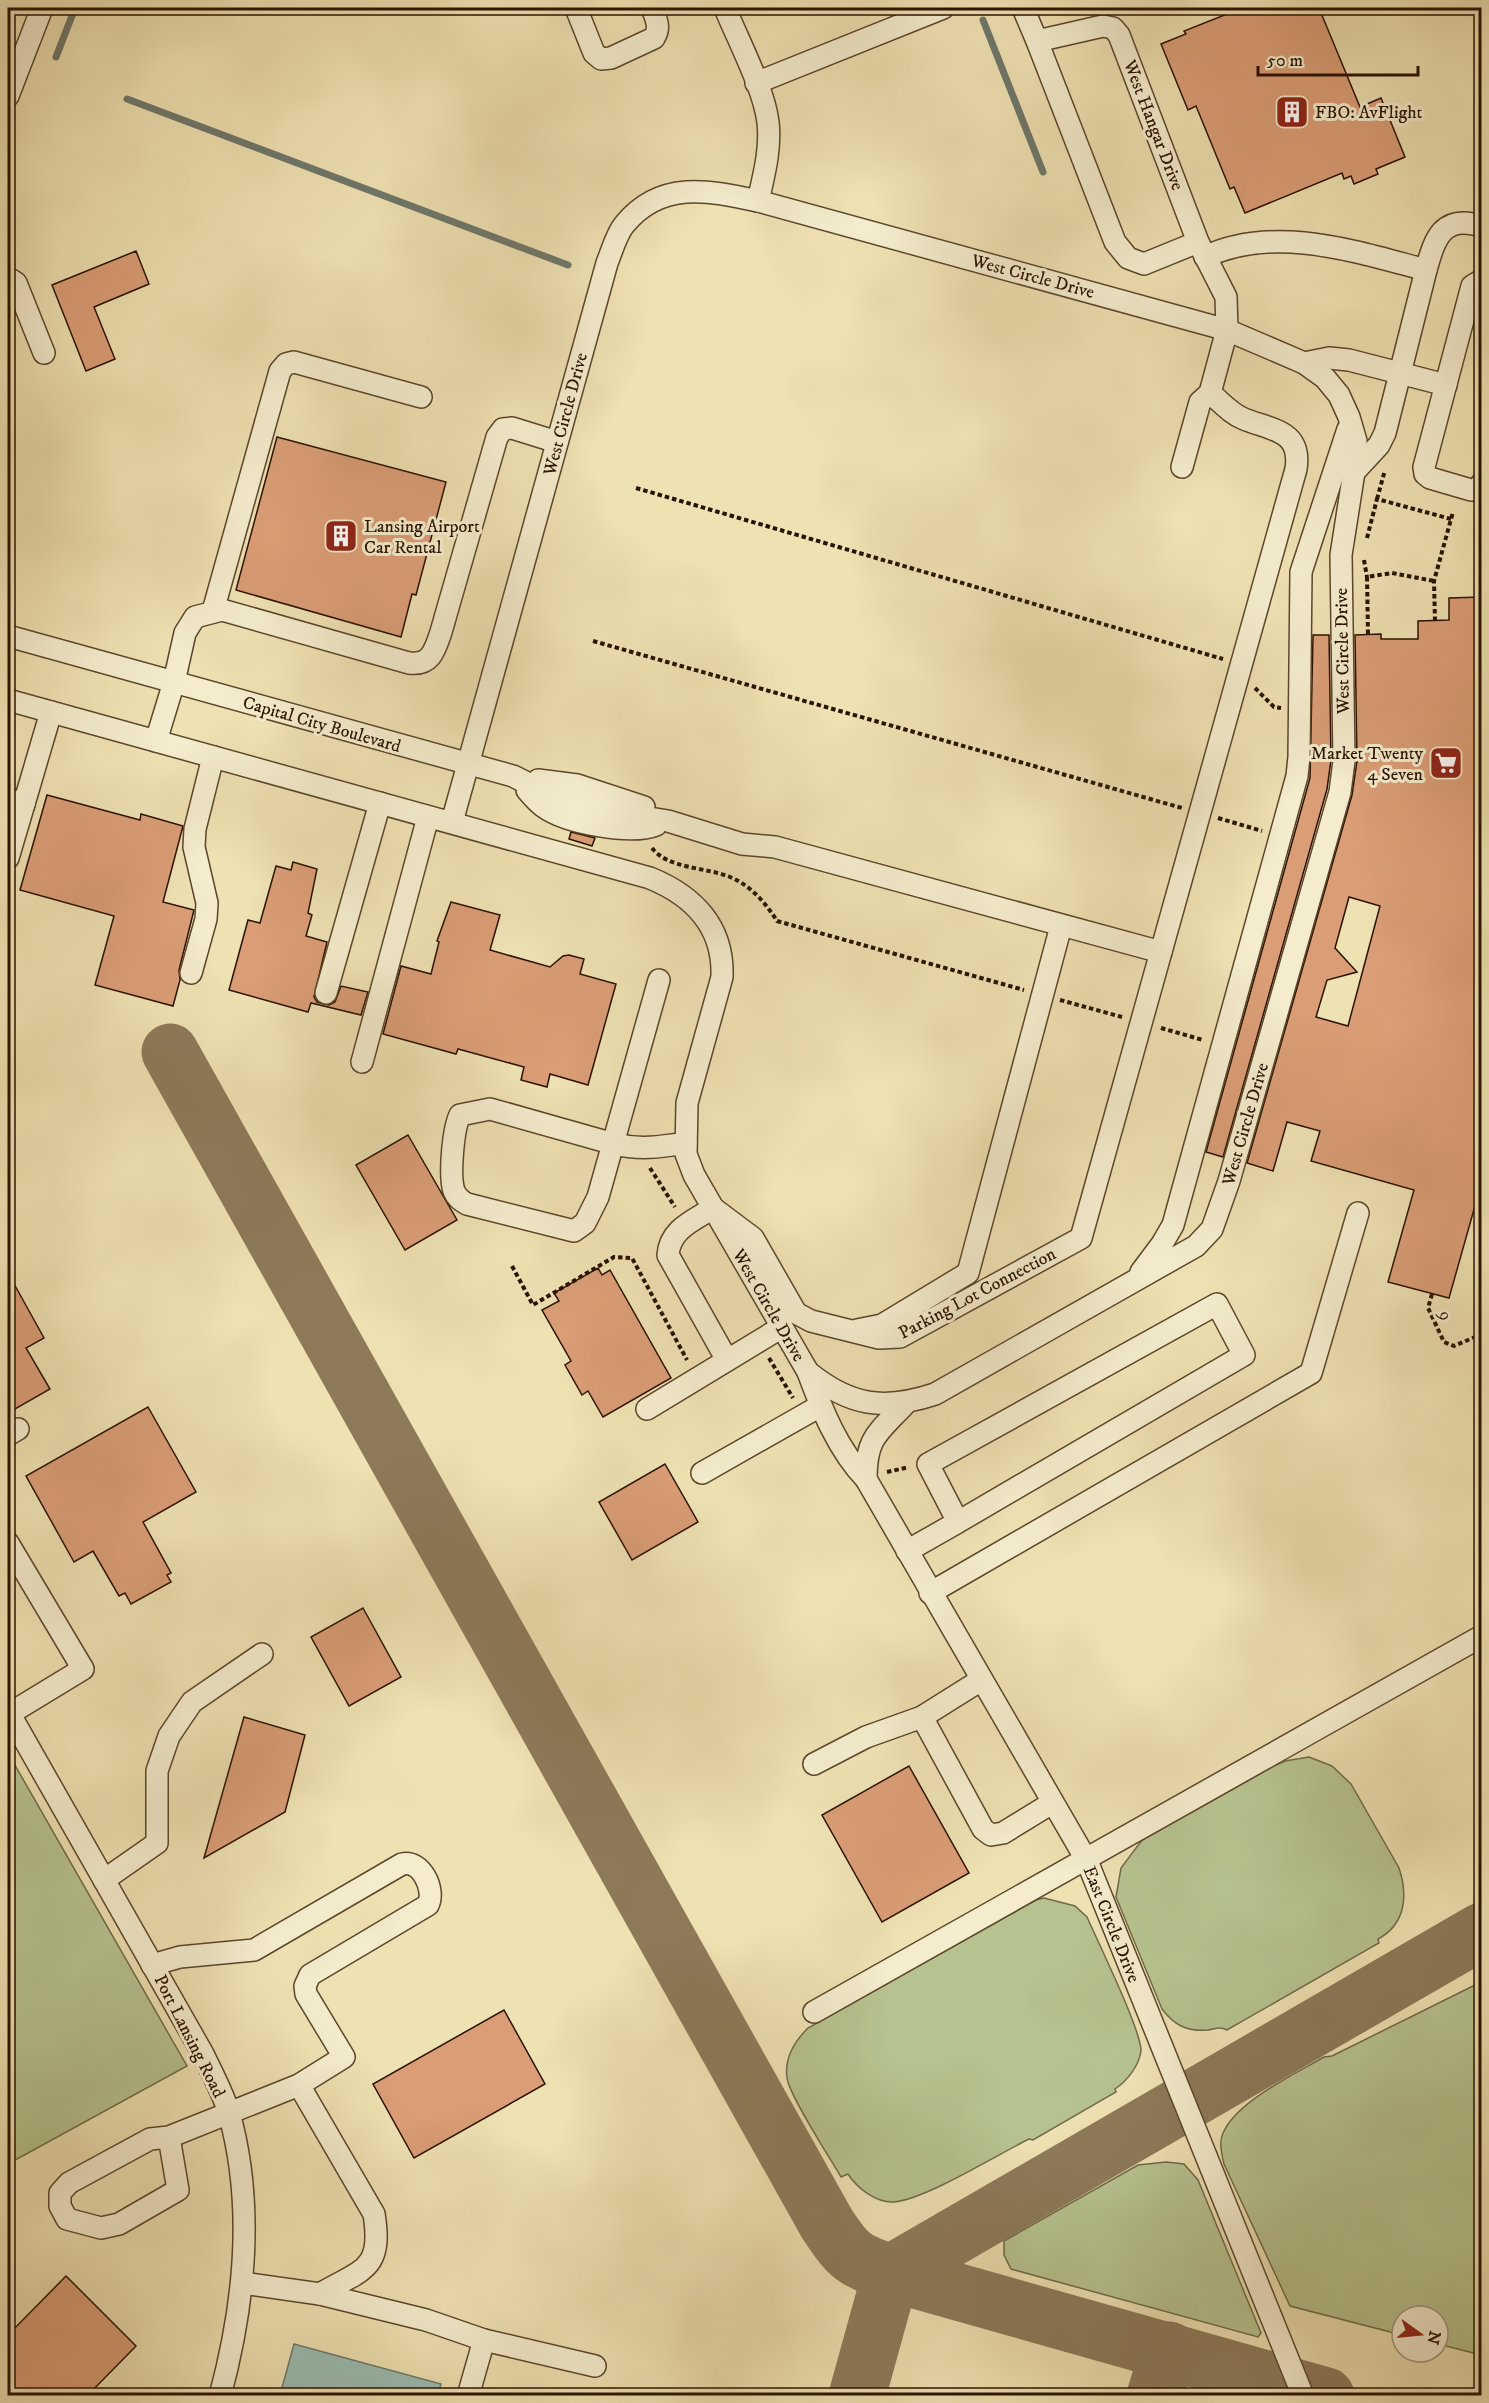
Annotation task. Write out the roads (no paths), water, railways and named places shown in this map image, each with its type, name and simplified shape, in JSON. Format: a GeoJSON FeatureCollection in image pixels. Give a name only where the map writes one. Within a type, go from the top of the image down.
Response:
{"type":"FeatureCollection","features":[{"type":"Feature","properties":{"kind":"street"},"geometry":{"type":"LineString","coordinates":[[8,96],[42,8]]}},
{"type":"Feature","properties":{"kind":"street"},"geometry":{"type":"LineString","coordinates":[[576,8],[594,53],[601,58],[610,58],[654,38],[658,31],[658,22],[652,8]]}},
{"type":"Feature","properties":{"kind":"street"},"geometry":{"type":"LineString","coordinates":[[725,8],[756,82],[768,121],[768,160],[758,201]]}},
{"type":"Feature","properties":{"kind":"street"},"geometry":{"type":"LineString","coordinates":[[756,82],[943,8]]}},
{"type":"Feature","properties":{"kind":"street"},"geometry":{"type":"LineString","coordinates":[[1023,8],[1115,242],[1128,258],[1144,264],[1202,250],[1302,242],[1339,247],[1426,270]]}},
{"type":"Feature","properties":{"kind":"street","name":"West Hangar Drive"},"geometry":{"type":"LineString","coordinates":[[1037,41],[1103,26],[1113,28],[1119,35],[1202,250],[1226,297],[1227,330],[1210,393],[1200,402],[1182,467]]}},
{"type":"Feature","properties":{"kind":"street","name":"West Circle Drive"},"geometry":{"type":"LineString","coordinates":[[710,190],[758,201],[1227,330],[1304,363],[1325,378],[1339,395],[1356,441],[1354,472],[1341,555],[1344,761],[1340,792],[1229,1181],[1212,1229],[1196,1246],[935,1395],[905,1404],[879,1404],[849,1397],[825,1386],[808,1372],[713,1208],[686,1154],[687,1103],[722,977],[723,959],[707,917],[685,896],[650,878],[452,822],[470,765],[607,263],[622,226],[644,205],[676,192],[710,190]]}},
{"type":"Feature","properties":{"kind":"street"},"geometry":{"type":"LineString","coordinates":[[1354,472],[1378,445],[1385,433],[1434,242],[1441,231],[1453,224],[1468,222],[1482,226]]}},
{"type":"Feature","properties":{"kind":"street"},"geometry":{"type":"LineString","coordinates":[[8,278],[16,283],[44,353]]}},
{"type":"Feature","properties":{"kind":"street"},"geometry":{"type":"LineString","coordinates":[[1482,280],[1472,286],[1424,467],[1425,474],[1430,478],[1471,490],[1478,489],[1482,483]]}},
{"type":"Feature","properties":{"kind":"street"},"geometry":{"type":"LineString","coordinates":[[1304,363],[1329,358],[1339,359],[1446,385]]}},
{"type":"Feature","properties":{"kind":"street"},"geometry":{"type":"LineString","coordinates":[[213,611],[280,371],[286,364],[294,363],[421,397]]}},
{"type":"Feature","properties":{"kind":"street"},"geometry":{"type":"LineString","coordinates":[[1161,952],[1298,457],[1293,444],[1284,434],[1244,419],[1210,393]]}},
{"type":"Feature","properties":{"kind":"street"},"geometry":{"type":"LineString","coordinates":[[1135,1279],[1162,1245],[1173,1225],[1280,836],[1299,757],[1300,572],[1348,435],[1349,417]]}},
{"type":"Feature","properties":{"kind":"street"},"geometry":{"type":"LineString","coordinates":[[156,741],[174,682],[185,633],[195,617],[213,611],[222,610],[419,664],[430,658],[435,650],[497,436],[503,429],[512,428],[557,442]]}},
{"type":"Feature","properties":{"kind":"street","name":"Capital City Boulevard"},"geometry":{"type":"LineString","coordinates":[[8,636],[513,776],[549,794],[613,812],[668,821],[742,844],[775,847],[1161,952]]}},
{"type":"Feature","properties":{"kind":"street"},"geometry":{"type":"LineString","coordinates":[[8,700],[452,822]]}},
{"type":"Feature","properties":{"kind":"street"},"geometry":{"type":"LineString","coordinates":[[8,858],[16,802],[51,712]]}},
{"type":"Feature","properties":{"kind":"street"},"geometry":{"type":"LineString","coordinates":[[191,973],[207,919],[207,903],[194,847],[195,829],[213,757]]}},
{"type":"Feature","properties":{"kind":"street"},"geometry":{"type":"LineString","coordinates":[[326,993],[380,803]]}},
{"type":"Feature","properties":{"kind":"street"},"geometry":{"type":"LineString","coordinates":[[362,1062],[428,817]]}},
{"type":"Feature","properties":{"kind":"street"},"geometry":{"type":"LineString","coordinates":[[850,1330],[882,1325],[968,1273],[1061,926]]}},
{"type":"Feature","properties":{"kind":"street","name":"Parking Lot Connection"},"geometry":{"type":"LineString","coordinates":[[713,1208],[753,1238],[796,1313],[811,1321],[879,1338],[900,1337],[1081,1238],[1161,952]]}},
{"type":"Feature","properties":{"kind":"street"},"geometry":{"type":"LineString","coordinates":[[659,980],[614,1144],[592,1212],[585,1223],[574,1231],[467,1204],[459,1200],[453,1190],[454,1126],[460,1115],[471,1112],[490,1109],[614,1144],[647,1149],[686,1143]]}},
{"type":"Feature","properties":{"kind":"street"},"geometry":{"type":"LineString","coordinates":[[713,1208],[675,1232],[669,1242],[668,1255],[727,1360]]}},
{"type":"Feature","properties":{"kind":"street"},"geometry":{"type":"LineString","coordinates":[[930,1593],[1311,1373],[1358,1214]]}},
{"type":"Feature","properties":{"kind":"street"},"geometry":{"type":"LineString","coordinates":[[907,1551],[958,1522],[1244,1355],[1217,1304],[928,1464],[958,1522]]}},
{"type":"Feature","properties":{"kind":"street"},"geometry":{"type":"LineString","coordinates":[[647,1409],[782,1327]]}},
{"type":"Feature","properties":{"kind":"street","name":"East Circle Drive"},"geometry":{"type":"LineString","coordinates":[[808,1372],[820,1407],[852,1464],[866,1479],[1087,1861],[1303,2396]]}},
{"type":"Feature","properties":{"kind":"street"},"geometry":{"type":"LineString","coordinates":[[866,1479],[866,1453],[876,1435],[905,1404]]}},
{"type":"Feature","properties":{"kind":"street"},"geometry":{"type":"LineString","coordinates":[[702,1473],[820,1407]]}},
{"type":"Feature","properties":{"kind":"street"},"geometry":{"type":"LineString","coordinates":[[8,1543],[83,1670],[8,1713]]}},
{"type":"Feature","properties":{"kind":"street"},"geometry":{"type":"LineString","coordinates":[[814,2012],[1087,1861],[1482,1636]]}},
{"type":"Feature","properties":{"kind":"street"},"geometry":{"type":"LineString","coordinates":[[104,1880],[157,1843],[157,1771],[170,1736],[192,1702],[262,1654]]}},
{"type":"Feature","properties":{"kind":"street"},"geometry":{"type":"LineString","coordinates":[[814,1764],[866,1737],[922,1717],[981,1680]]}},
{"type":"Feature","properties":{"kind":"street","name":"Port Lansing Road"},"geometry":{"type":"LineString","coordinates":[[8,1713],[203,2054],[228,2111],[239,2161],[245,2220],[242,2283],[228,2365],[220,2396]]}},
{"type":"Feature","properties":{"kind":"street"},"geometry":{"type":"LineString","coordinates":[[922,1717],[983,1829],[992,1835],[1003,1833],[1052,1803]]}},
{"type":"Feature","properties":{"kind":"street"},"geometry":{"type":"LineString","coordinates":[[152,1965],[180,1957],[254,1950],[409,1862],[416,1865],[431,1889],[432,1898],[428,1905],[310,1975],[305,1986],[306,1994],[344,2057],[299,2085],[228,2111],[169,2137],[150,2139],[69,2183],[60,2193],[60,2206],[67,2219],[100,2228],[119,2224],[178,2190],[169,2137]]}},
{"type":"Feature","properties":{"kind":"street"},"geometry":{"type":"LineString","coordinates":[[299,2085],[374,2214],[376,2232],[375,2252],[370,2265],[320,2294]]}},
{"type":"Feature","properties":{"kind":"street"},"geometry":{"type":"LineString","coordinates":[[242,2283],[320,2294],[426,2320],[484,2340],[595,2366]]}},
{"type":"Feature","properties":{"kind":"street"},"geometry":{"type":"LineString","coordinates":[[468,2396],[484,2340]]}},
{"type":"Feature","properties":{"kind":"water"},"geometry":{"type":"Polygon","coordinates":[[[294,2344],[441,2384],[438,2395],[280,2395],[294,2344]]]}},
{"type":"Feature","properties":{"kind":"waterway"},"geometry":{"type":"LineString","coordinates":[[56,57],[75,8]]}},
{"type":"Feature","properties":{"kind":"waterway"},"geometry":{"type":"LineString","coordinates":[[983,20],[1043,172]]}},
{"type":"Feature","properties":{"kind":"waterway"},"geometry":{"type":"LineString","coordinates":[[127,99],[568,265]]}},
{"type":"Feature","properties":{"kind":"place","name":"FBO: AvFlight"},"geometry":{"type":"Point","coordinates":[1292,112]}},
{"type":"Feature","properties":{"kind":"place","name":"Lansing Airport Car Rental"},"geometry":{"type":"Point","coordinates":[341,536]}},
{"type":"Feature","properties":{"kind":"place","name":"Market Twenty 4 Seven"},"geometry":{"type":"Point","coordinates":[1446,763]}}]}
